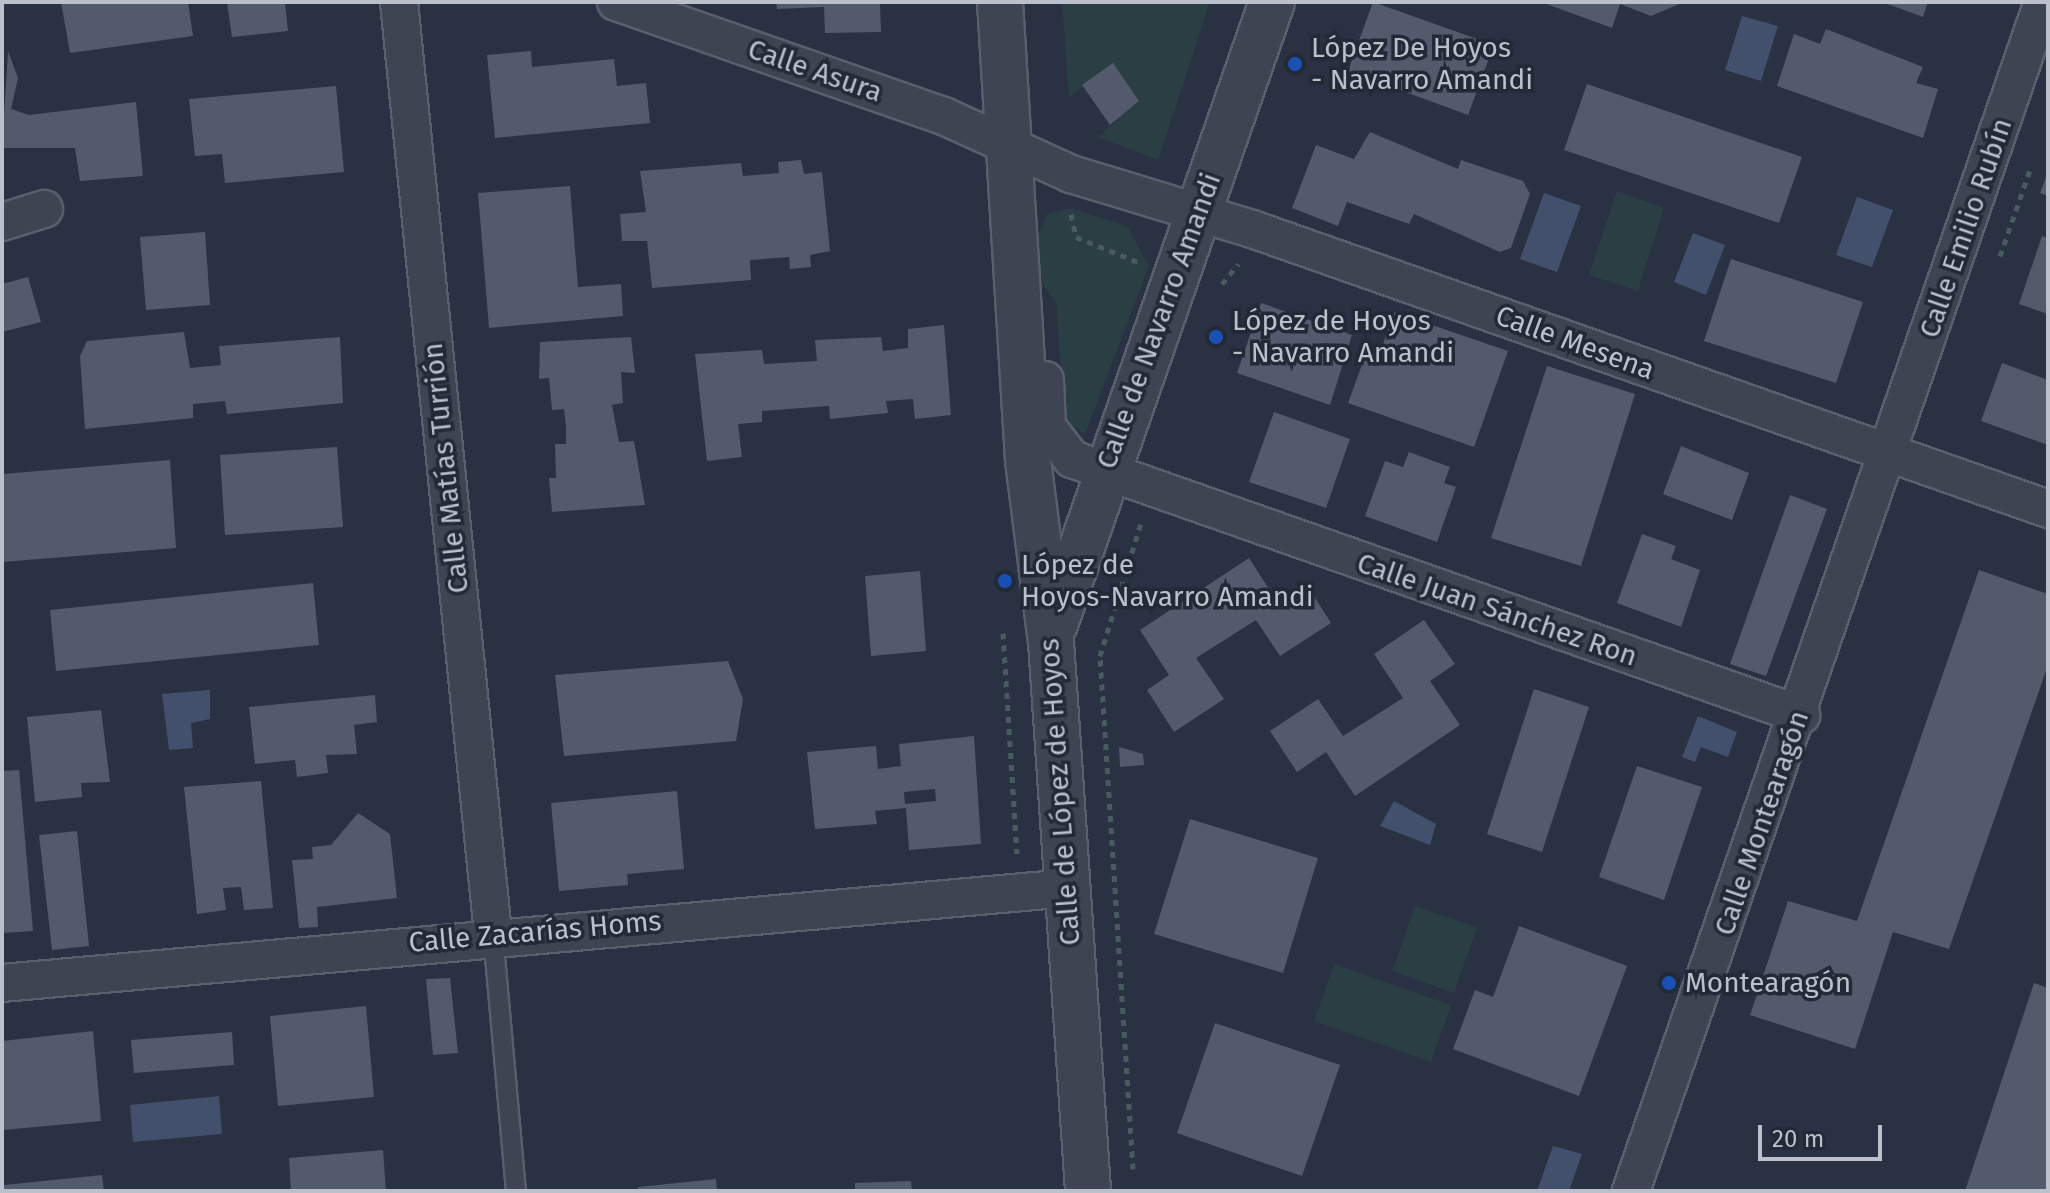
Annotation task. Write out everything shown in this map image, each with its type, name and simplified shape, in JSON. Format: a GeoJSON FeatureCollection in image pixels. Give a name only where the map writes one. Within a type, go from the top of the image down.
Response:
{"type":"FeatureCollection","features":[{"type":"Feature","properties":{"kind":"street","name":"Calle Matías Turrión"},"geometry":{"type":"LineString","coordinates":[[399,2],[493,934]]}},
{"type":"Feature","properties":{"kind":"street","name":"Calle Asura"},"geometry":{"type":"LineString","coordinates":[[616,2],[944,116],[1010,152]]}},
{"type":"Feature","properties":{"kind":"street","name":"Calle de López de Hoyos"},"geometry":{"type":"LineString","coordinates":[[1000,2],[1028,460],[1051,642],[1088,1191]]}},
{"type":"Feature","properties":{"kind":"street","name":"Calle de Navarro Amandi"},"geometry":{"type":"LineString","coordinates":[[1051,642],[1103,472],[1199,215],[1272,2]]}},
{"type":"Feature","properties":{"kind":"street","name":"Calle Emilio Rubín"},"geometry":{"type":"LineString","coordinates":[[1888,454],[2043,2]]}},
{"type":"Feature","properties":{"kind":"street","name":"Calle Mesena"},"geometry":{"type":"LineString","coordinates":[[1010,152],[2048,509]]}},
{"type":"Feature","properties":{"kind":"street"},"geometry":{"type":"LineString","coordinates":[[2,222],[44,209]]}},
{"type":"Feature","properties":{"kind":"street","name":"Calle de López de Hoyos"},"geometry":{"type":"LineString","coordinates":[[1020,304],[1044,355],[1054,443],[1103,472]]}},
{"type":"Feature","properties":{"kind":"street","name":"Calle Montearagón"},"geometry":{"type":"LineString","coordinates":[[1631,1191],[1801,715],[1888,454]]}},
{"type":"Feature","properties":{"kind":"street","name":"Calle Juan Sánchez Ron"},"geometry":{"type":"LineString","coordinates":[[1103,472],[1801,715]]}},
{"type":"Feature","properties":{"kind":"street","name":"Calle Zacarías Homs"},"geometry":{"type":"LineString","coordinates":[[2,983],[493,934],[1069,888]]}},
{"type":"Feature","properties":{"kind":"street","name":"Calle de López de Hoyos"},"geometry":{"type":"LineString","coordinates":[[1057,1191],[1080,1089]]}},
{"type":"Feature","properties":{"kind":"lane"},"geometry":{"type":"LineString","coordinates":[[493,934],[516,1191]]}},
{"type":"Feature","properties":{"kind":"path"},"geometry":{"type":"LineString","coordinates":[[1132,1177],[1100,656],[1143,518],[1155,514],[1161,493]]}},
{"type":"Feature","properties":{"kind":"green space"},"geometry":{"type":"Polygon","coordinates":[[[1062,2],[1210,2],[1158,160],[1098,137],[1139,101],[1113,64],[1069,97],[1062,2]]]}},
{"type":"Feature","properties":{"kind":"green space"},"geometry":{"type":"Polygon","coordinates":[[[1617,191],[1664,208],[1638,291],[1589,275],[1617,191]]]}},
{"type":"Feature","properties":{"kind":"green space"},"geometry":{"type":"Polygon","coordinates":[[[1070,208],[1127,226],[1149,266],[1085,434],[1065,422],[1056,302],[1038,279],[1036,241],[1047,214],[1070,208]]]}},
{"type":"Feature","properties":{"kind":"green space"},"geometry":{"type":"Polygon","coordinates":[[[1415,906],[1477,927],[1454,993],[1392,971],[1415,906]]]}},
{"type":"Feature","properties":{"kind":"green space"},"geometry":{"type":"Polygon","coordinates":[[[1334,964],[1451,1005],[1431,1062],[1314,1021],[1334,964]]]}},
{"type":"Feature","properties":{"kind":"water"},"geometry":{"type":"Polygon","coordinates":[[[1742,16],[1778,26],[1761,81],[1725,70],[1742,16]]]}},
{"type":"Feature","properties":{"kind":"water"},"geometry":{"type":"Polygon","coordinates":[[[1544,193],[1581,206],[1557,272],[1520,259],[1544,193]]]}},
{"type":"Feature","properties":{"kind":"water"},"geometry":{"type":"Polygon","coordinates":[[[1857,197],[1893,210],[1872,267],[1836,255],[1857,197]]]}},
{"type":"Feature","properties":{"kind":"water"},"geometry":{"type":"Polygon","coordinates":[[[1693,233],[1725,245],[1706,295],[1674,282],[1693,233]]]}},
{"type":"Feature","properties":{"kind":"water"},"geometry":{"type":"Polygon","coordinates":[[[210,690],[210,719],[191,723],[193,748],[169,750],[162,694],[210,690]]]}},
{"type":"Feature","properties":{"kind":"water"},"geometry":{"type":"Polygon","coordinates":[[[1698,716],[1737,732],[1728,757],[1701,747],[1695,762],[1682,757],[1698,716]]]}},
{"type":"Feature","properties":{"kind":"water"},"geometry":{"type":"Polygon","coordinates":[[[1394,801],[1436,824],[1430,845],[1380,826],[1394,801]]]}},
{"type":"Feature","properties":{"kind":"water"},"geometry":{"type":"Polygon","coordinates":[[[219,1096],[222,1134],[133,1142],[130,1105],[219,1096]]]}},
{"type":"Feature","properties":{"kind":"water"},"geometry":{"type":"Polygon","coordinates":[[[1553,1146],[1582,1154],[1569,1191],[1537,1191],[1553,1146]]]}},
{"type":"Feature","properties":{"kind":"building"},"geometry":{"type":"Polygon","coordinates":[[[61,2],[188,2],[193,36],[70,53],[61,2]]]}},
{"type":"Feature","properties":{"kind":"building"},"geometry":{"type":"Polygon","coordinates":[[[227,2],[285,2],[288,31],[232,37],[227,2]]]}},
{"type":"Feature","properties":{"kind":"building"},"geometry":{"type":"Polygon","coordinates":[[[776,2],[880,2],[881,32],[825,33],[824,7],[777,9],[776,2]]]}},
{"type":"Feature","properties":{"kind":"building"},"geometry":{"type":"Polygon","coordinates":[[[1373,2],[1494,45],[1468,115],[1348,71],[1373,2]]]}},
{"type":"Feature","properties":{"kind":"building"},"geometry":{"type":"Polygon","coordinates":[[[1541,2],[1684,2],[1651,16],[1620,4],[1612,28],[1541,2]]]}},
{"type":"Feature","properties":{"kind":"building"},"geometry":{"type":"Polygon","coordinates":[[[1882,2],[1928,2],[1923,17],[1882,2]]]}},
{"type":"Feature","properties":{"kind":"building"},"geometry":{"type":"Polygon","coordinates":[[[1826,29],[1923,67],[1916,83],[1938,89],[1923,138],[1777,86],[1794,34],[1820,44],[1826,29]]]}},
{"type":"Feature","properties":{"kind":"building"},"geometry":{"type":"Polygon","coordinates":[[[8,51],[18,78],[11,109],[29,115],[136,102],[143,176],[80,181],[75,148],[2,148],[8,51]]]}},
{"type":"Feature","properties":{"kind":"building"},"geometry":{"type":"Polygon","coordinates":[[[531,51],[532,67],[614,59],[617,86],[646,83],[650,123],[495,138],[487,55],[531,51]]]}},
{"type":"Feature","properties":{"kind":"building"},"geometry":{"type":"Polygon","coordinates":[[[1113,63],[1139,101],[1110,125],[1082,85],[1113,63]]]}},
{"type":"Feature","properties":{"kind":"building"},"geometry":{"type":"Polygon","coordinates":[[[1587,84],[1802,157],[1779,223],[1564,150],[1587,84]]]}},
{"type":"Feature","properties":{"kind":"building"},"geometry":{"type":"Polygon","coordinates":[[[336,86],[344,172],[225,183],[222,154],[195,156],[189,99],[336,86]]]}},
{"type":"Feature","properties":{"kind":"building"},"geometry":{"type":"Polygon","coordinates":[[[1370,132],[1458,169],[1461,160],[1523,181],[1530,194],[1511,248],[1500,252],[1414,214],[1409,224],[1347,202],[1338,226],[1292,208],[1316,145],[1354,159],[1370,132]]]}},
{"type":"Feature","properties":{"kind":"building"},"geometry":{"type":"Polygon","coordinates":[[[801,160],[804,174],[822,172],[830,251],[810,255],[811,267],[790,269],[789,257],[750,260],[751,280],[652,288],[647,241],[622,241],[620,214],[646,212],[640,171],[741,163],[743,176],[779,173],[778,162],[801,160]]]}},
{"type":"Feature","properties":{"kind":"building"},"geometry":{"type":"Polygon","coordinates":[[[2048,172],[2048,196],[2040,193],[2048,172]]]}},
{"type":"Feature","properties":{"kind":"building"},"geometry":{"type":"Polygon","coordinates":[[[570,186],[578,287],[621,284],[623,316],[489,328],[478,193],[570,186]]]}},
{"type":"Feature","properties":{"kind":"building"},"geometry":{"type":"Polygon","coordinates":[[[205,232],[210,305],[146,310],[140,237],[205,232]]]}},
{"type":"Feature","properties":{"kind":"building"},"geometry":{"type":"Polygon","coordinates":[[[2042,236],[2048,238],[2048,314],[2019,304],[2042,236]]]}},
{"type":"Feature","properties":{"kind":"building"},"geometry":{"type":"Polygon","coordinates":[[[1731,259],[1863,302],[1836,383],[1704,341],[1731,259]]]}},
{"type":"Feature","properties":{"kind":"building"},"geometry":{"type":"Polygon","coordinates":[[[28,277],[41,322],[2,332],[2,284],[28,277]]]}},
{"type":"Feature","properties":{"kind":"building"},"geometry":{"type":"Polygon","coordinates":[[[1261,303],[1352,335],[1330,405],[1237,373],[1261,303]]]}},
{"type":"Feature","properties":{"kind":"building"},"geometry":{"type":"Polygon","coordinates":[[[1394,312],[1508,351],[1474,447],[1348,403],[1367,351],[1379,356],[1394,312]]]}},
{"type":"Feature","properties":{"kind":"building"},"geometry":{"type":"Polygon","coordinates":[[[944,325],[951,415],[915,419],[913,399],[886,401],[888,413],[830,419],[829,406],[762,411],[762,422],[738,424],[742,457],[707,461],[695,354],[762,350],[764,364],[817,361],[815,340],[881,337],[883,351],[908,348],[908,329],[944,325]]]}},
{"type":"Feature","properties":{"kind":"building"},"geometry":{"type":"Polygon","coordinates":[[[184,332],[190,368],[221,365],[219,346],[340,337],[343,403],[227,414],[225,401],[193,404],[193,418],[85,429],[80,356],[87,341],[184,332]]]}},
{"type":"Feature","properties":{"kind":"building"},"geometry":{"type":"Polygon","coordinates":[[[631,337],[635,373],[621,372],[623,403],[612,405],[619,442],[634,441],[645,505],[552,512],[549,478],[556,478],[555,444],[566,444],[566,426],[564,409],[552,410],[549,378],[539,379],[540,342],[631,337]]]}},
{"type":"Feature","properties":{"kind":"building"},"geometry":{"type":"Polygon","coordinates":[[[2002,363],[2048,380],[2048,445],[1981,421],[2002,363]]]}},
{"type":"Feature","properties":{"kind":"building"},"geometry":{"type":"Polygon","coordinates":[[[1547,366],[1635,394],[1581,566],[1491,538],[1547,366]]]}},
{"type":"Feature","properties":{"kind":"building"},"geometry":{"type":"Polygon","coordinates":[[[1274,412],[1350,439],[1326,508],[1249,482],[1274,412]]]}},
{"type":"Feature","properties":{"kind":"building"},"geometry":{"type":"Polygon","coordinates":[[[1681,446],[1749,473],[1732,520],[1663,494],[1681,446]]]}},
{"type":"Feature","properties":{"kind":"building"},"geometry":{"type":"Polygon","coordinates":[[[337,447],[343,527],[225,535],[220,455],[337,447]]]}},
{"type":"Feature","properties":{"kind":"building"},"geometry":{"type":"Polygon","coordinates":[[[1409,452],[1450,467],[1444,483],[1456,487],[1437,542],[1365,516],[1385,461],[1403,467],[1409,452]]]}},
{"type":"Feature","properties":{"kind":"building"},"geometry":{"type":"Polygon","coordinates":[[[170,460],[176,548],[2,562],[2,474],[170,460]]]}},
{"type":"Feature","properties":{"kind":"building"},"geometry":{"type":"Polygon","coordinates":[[[1790,495],[1827,509],[1766,676],[1730,664],[1790,495]]]}},
{"type":"Feature","properties":{"kind":"building"},"geometry":{"type":"Polygon","coordinates":[[[1642,534],[1676,546],[1671,559],[1700,570],[1681,627],[1617,603],[1642,534]]]}},
{"type":"Feature","properties":{"kind":"building"},"geometry":{"type":"Polygon","coordinates":[[[1249,558],[1276,600],[1305,582],[1331,623],[1280,656],[1256,620],[1196,658],[1224,699],[1174,732],[1147,690],[1169,675],[1140,630],[1249,558]]]}},
{"type":"Feature","properties":{"kind":"building"},"geometry":{"type":"Polygon","coordinates":[[[1979,570],[2048,594],[2048,665],[1949,949],[1893,932],[1855,1049],[1750,1015],[1788,901],[1857,921],[1979,570]]]}},
{"type":"Feature","properties":{"kind":"building"},"geometry":{"type":"Polygon","coordinates":[[[920,571],[926,651],[871,656],[865,576],[920,571]]]}},
{"type":"Feature","properties":{"kind":"building"},"geometry":{"type":"Polygon","coordinates":[[[313,583],[319,645],[56,671],[50,610],[313,583]]]}},
{"type":"Feature","properties":{"kind":"building"},"geometry":{"type":"Polygon","coordinates":[[[1424,620],[1455,664],[1430,681],[1460,725],[1355,796],[1326,752],[1297,772],[1270,731],[1318,699],[1343,736],[1403,698],[1374,654],[1424,620]]]}},
{"type":"Feature","properties":{"kind":"building"},"geometry":{"type":"Polygon","coordinates":[[[728,661],[743,699],[736,741],[564,756],[555,675],[728,661]]]}},
{"type":"Feature","properties":{"kind":"building"},"geometry":{"type":"Polygon","coordinates":[[[1534,689],[1589,707],[1542,852],[1487,834],[1534,689]]]}},
{"type":"Feature","properties":{"kind":"building"},"geometry":{"type":"Polygon","coordinates":[[[375,695],[377,722],[354,725],[357,754],[326,755],[328,773],[297,777],[295,760],[255,764],[249,707],[375,695]]]}},
{"type":"Feature","properties":{"kind":"building"},"geometry":{"type":"Polygon","coordinates":[[[101,710],[110,782],[81,783],[82,797],[35,802],[27,717],[101,710]]]}},
{"type":"Feature","properties":{"kind":"building"},"geometry":{"type":"Polygon","coordinates":[[[974,736],[981,844],[909,850],[906,808],[875,811],[877,824],[815,829],[807,752],[876,746],[878,769],[901,766],[899,744],[974,736]],[[935,789],[904,792],[905,804],[936,801],[935,789]]]}},
{"type":"Feature","properties":{"kind":"building"},"geometry":{"type":"Polygon","coordinates":[[[1119,747],[1143,754],[1144,765],[1120,767],[1119,747]]]}},
{"type":"Feature","properties":{"kind":"building"},"geometry":{"type":"Polygon","coordinates":[[[1637,766],[1702,787],[1664,900],[1599,877],[1637,766]]]}},
{"type":"Feature","properties":{"kind":"building"},"geometry":{"type":"Polygon","coordinates":[[[19,770],[33,931],[2,933],[2,771],[19,770]]]}},
{"type":"Feature","properties":{"kind":"building"},"geometry":{"type":"Polygon","coordinates":[[[261,781],[273,908],[244,910],[241,887],[223,888],[226,910],[197,914],[184,787],[261,781]]]}},
{"type":"Feature","properties":{"kind":"building"},"geometry":{"type":"Polygon","coordinates":[[[677,791],[684,869],[627,874],[628,885],[559,891],[551,803],[677,791]]]}},
{"type":"Feature","properties":{"kind":"building"},"geometry":{"type":"Polygon","coordinates":[[[358,813],[390,834],[397,898],[317,907],[318,927],[299,928],[292,860],[313,859],[312,847],[331,845],[358,813]]]}},
{"type":"Feature","properties":{"kind":"building"},"geometry":{"type":"Polygon","coordinates":[[[1190,819],[1318,858],[1283,973],[1154,934],[1190,819]]]}},
{"type":"Feature","properties":{"kind":"building"},"geometry":{"type":"Polygon","coordinates":[[[77,831],[89,946],[52,950],[39,835],[77,831]]]}},
{"type":"Feature","properties":{"kind":"building"},"geometry":{"type":"Polygon","coordinates":[[[1519,926],[1627,966],[1579,1096],[1453,1049],[1475,990],[1493,997],[1519,926]]]}},
{"type":"Feature","properties":{"kind":"building"},"geometry":{"type":"Polygon","coordinates":[[[450,978],[458,1053],[433,1055],[426,979],[450,978]]]}},
{"type":"Feature","properties":{"kind":"building"},"geometry":{"type":"Polygon","coordinates":[[[2034,983],[2048,988],[2048,1191],[1965,1191],[2034,983]]]}},
{"type":"Feature","properties":{"kind":"building"},"geometry":{"type":"Polygon","coordinates":[[[366,1006],[374,1097],[278,1106],[270,1016],[366,1006]]]}},
{"type":"Feature","properties":{"kind":"building"},"geometry":{"type":"Polygon","coordinates":[[[1215,1023],[1340,1065],[1302,1176],[1177,1133],[1215,1023]]]}},
{"type":"Feature","properties":{"kind":"building"},"geometry":{"type":"Polygon","coordinates":[[[93,1031],[101,1121],[3,1130],[2,1041],[93,1031]]]}},
{"type":"Feature","properties":{"kind":"building"},"geometry":{"type":"Polygon","coordinates":[[[232,1032],[234,1065],[134,1073],[131,1040],[232,1032]]]}},
{"type":"Feature","properties":{"kind":"building"},"geometry":{"type":"Polygon","coordinates":[[[383,1150],[386,1191],[291,1191],[289,1158],[383,1150]]]}},
{"type":"Feature","properties":{"kind":"building"},"geometry":{"type":"Polygon","coordinates":[[[102,1175],[104,1191],[4,1191],[4,1185],[102,1175]]]}},
{"type":"Feature","properties":{"kind":"building"},"geometry":{"type":"Polygon","coordinates":[[[716,1179],[717,1191],[638,1191],[638,1187],[716,1179]]]}},
{"type":"Feature","properties":{"kind":"building"},"geometry":{"type":"Polygon","coordinates":[[[911,1181],[912,1191],[855,1191],[855,1183],[911,1181]]]}},
{"type":"Feature","properties":{"kind":"place","name":"López De Hoyos - Navarro Amandi"},"geometry":{"type":"Point","coordinates":[1295,64]}},
{"type":"Feature","properties":{"kind":"place","name":"López de Hoyos - Navarro Amandi"},"geometry":{"type":"Point","coordinates":[1216,337]}},
{"type":"Feature","properties":{"kind":"place","name":"López de Hoyos-Navarro Amandi"},"geometry":{"type":"Point","coordinates":[1005,581]}},
{"type":"Feature","properties":{"kind":"place","name":"Montearagón"},"geometry":{"type":"Point","coordinates":[1669,983]}}]}
